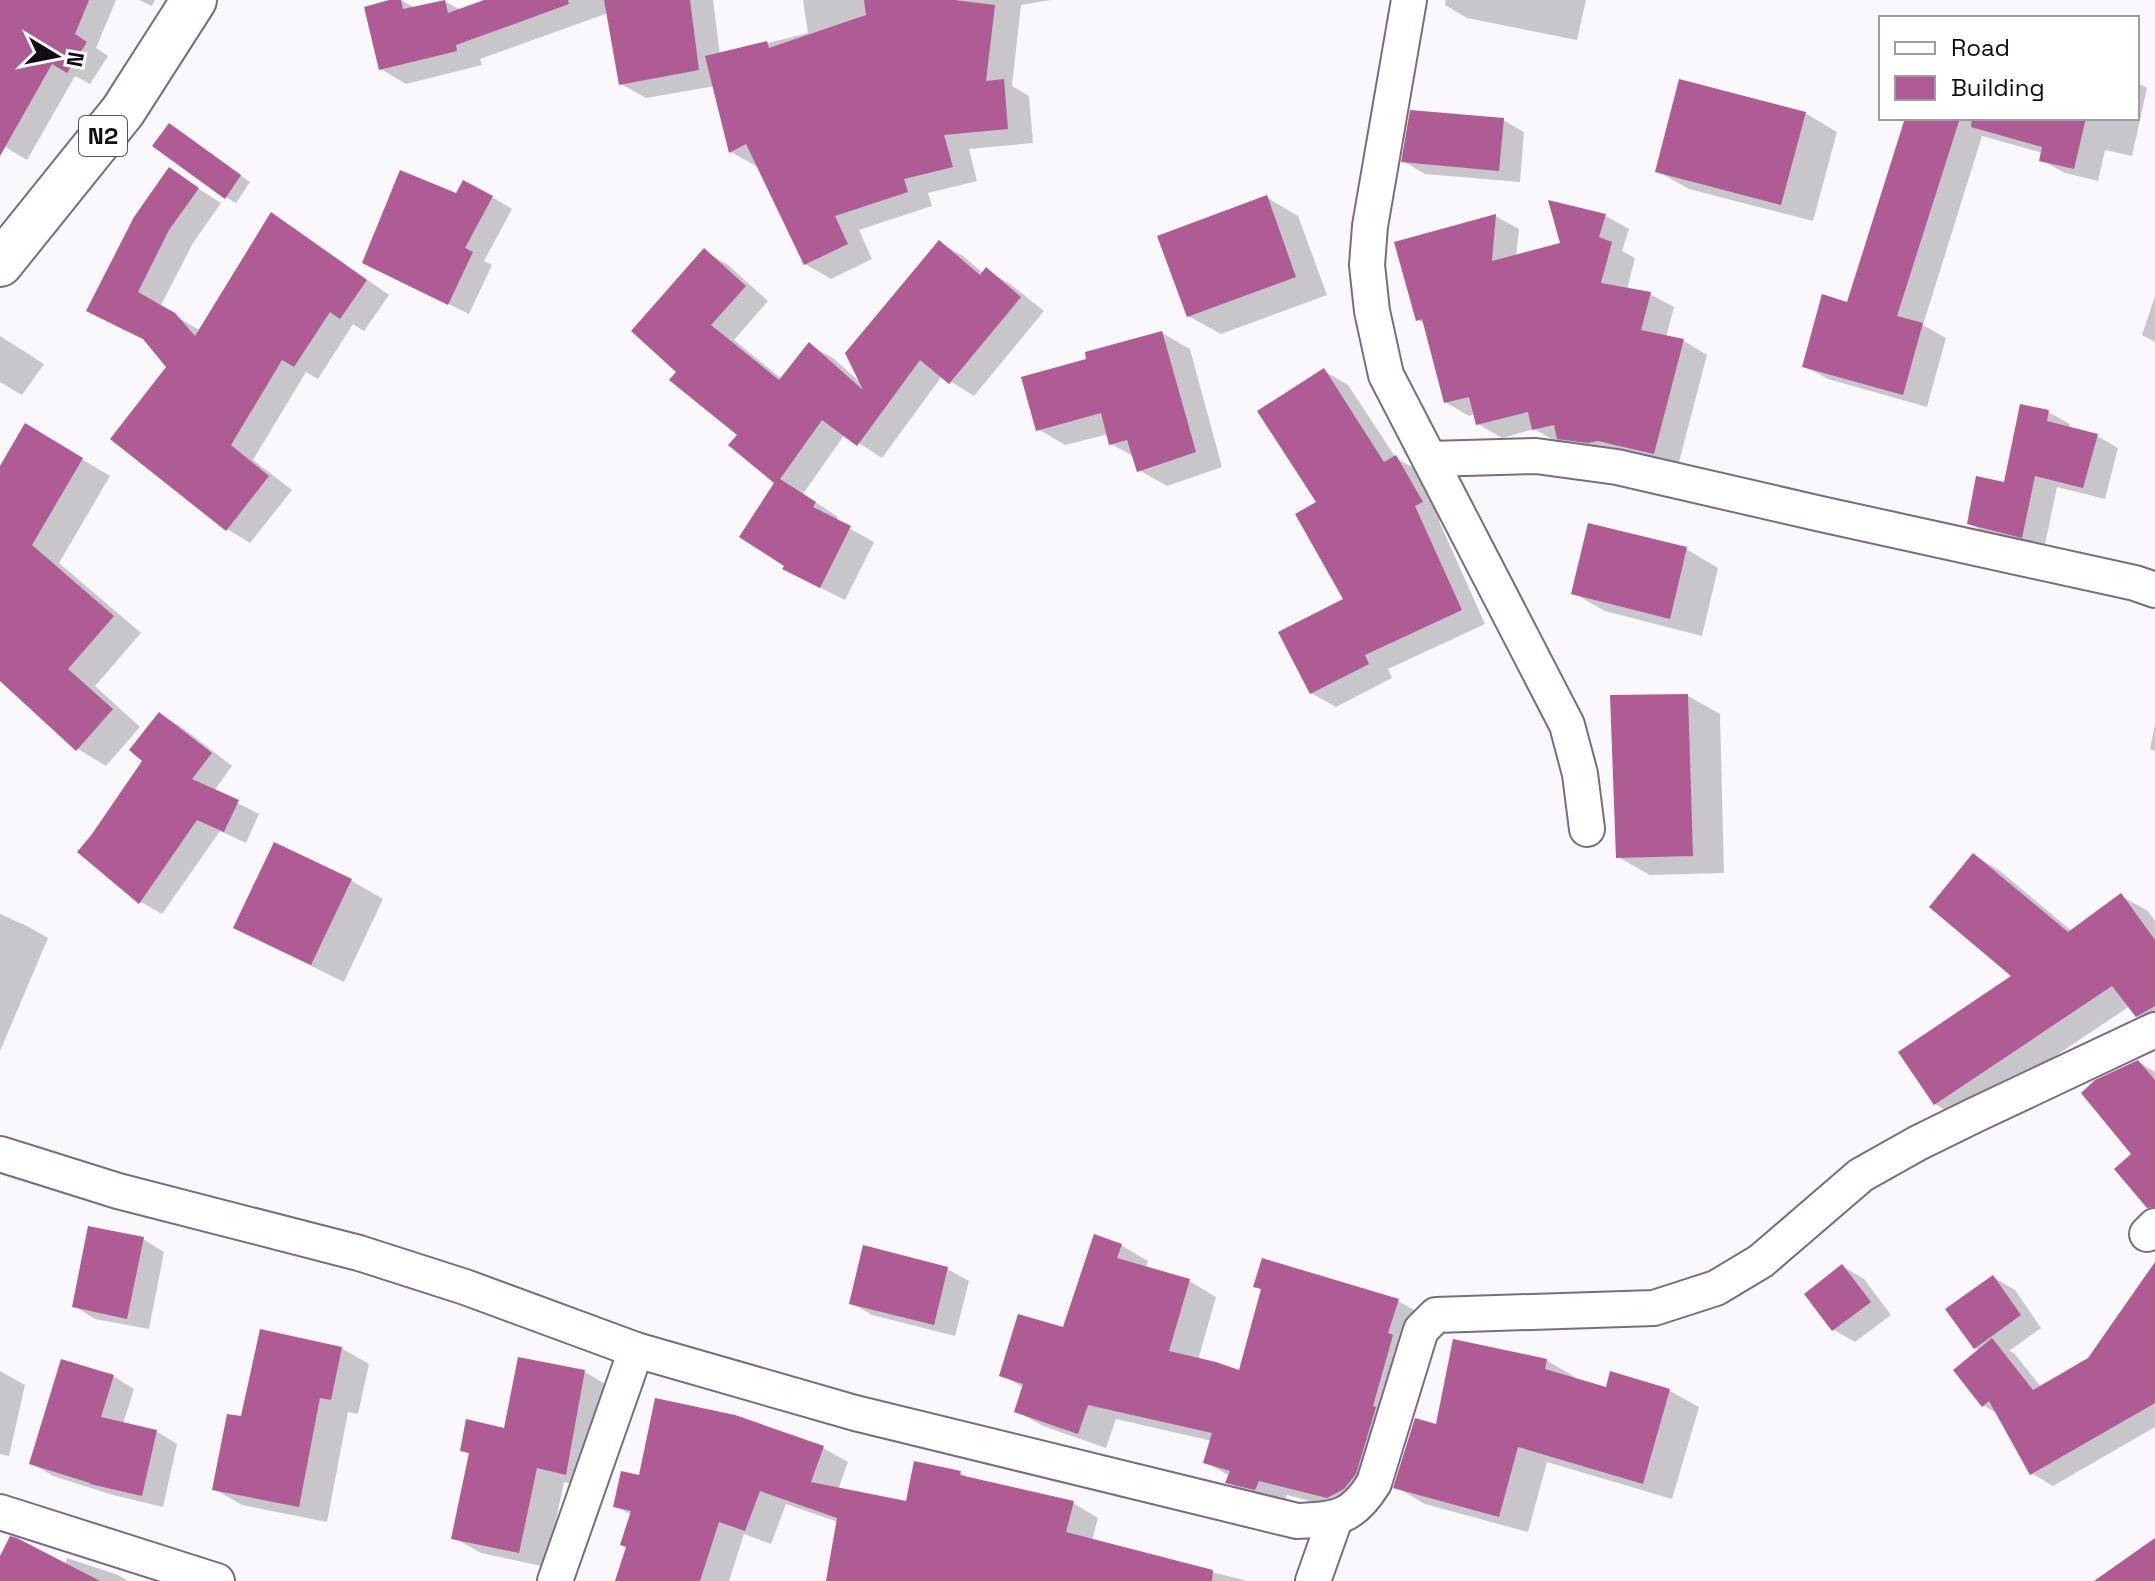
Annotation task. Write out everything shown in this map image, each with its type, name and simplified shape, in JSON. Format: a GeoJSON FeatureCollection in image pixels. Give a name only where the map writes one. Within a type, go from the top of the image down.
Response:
{"type":"FeatureCollection","features":[{"type":"Feature","properties":{"kind":"highway","name":"N2"},"geometry":{"type":"LineString","coordinates":[[0,264],[123,111],[194,0]]}},
{"type":"Feature","properties":{"kind":"street"},"geometry":{"type":"LineString","coordinates":[[1409,0],[1370,226],[1367,265],[1372,311],[1386,375],[1567,725],[1580,774],[1587,829]]}},
{"type":"Feature","properties":{"kind":"street"},"geometry":{"type":"LineString","coordinates":[[1430,459],[1536,456],[1617,467],[2155,590]]}},
{"type":"Feature","properties":{"kind":"street"},"geometry":{"type":"LineString","coordinates":[[0,1154],[118,1191],[359,1253],[465,1287],[636,1350],[855,1413],[1297,1521],[1335,1519],[1362,1503],[1374,1483],[1421,1330],[1436,1315],[1654,1308],[1716,1288],[1761,1261],[1861,1175],[1918,1143],[2155,1030]]}},
{"type":"Feature","properties":{"kind":"street"},"geometry":{"type":"LineString","coordinates":[[555,1581],[636,1350]]}},
{"type":"Feature","properties":{"kind":"street"},"geometry":{"type":"LineString","coordinates":[[0,1512],[217,1581]]}},
{"type":"Feature","properties":{"kind":"street"},"geometry":{"type":"LineString","coordinates":[[1313,1581],[1335,1519]]}},
{"type":"Feature","properties":{"kind":"building"},"geometry":{"type":"Polygon","coordinates":[[[0,0],[89,0],[75,34],[87,42],[67,73],[52,64],[0,156],[0,0]]]}},
{"type":"Feature","properties":{"kind":"building"},"geometry":{"type":"Polygon","coordinates":[[[401,0],[403,9],[445,0],[448,13],[484,0],[568,0],[569,4],[456,45],[457,51],[379,70],[364,7],[401,0]]]}},
{"type":"Feature","properties":{"kind":"building"},"geometry":{"type":"Polygon","coordinates":[[[604,0],[690,0],[699,70],[619,85],[604,0]]]}},
{"type":"Feature","properties":{"kind":"building"},"geometry":{"type":"Polygon","coordinates":[[[864,0],[954,0],[995,5],[986,81],[1004,79],[1008,129],[944,135],[953,167],[904,179],[908,192],[835,216],[848,244],[804,265],[746,144],[729,153],[705,56],[767,41],[769,48],[866,15],[864,0]]]}},
{"type":"Feature","properties":{"kind":"building"},"geometry":{"type":"Polygon","coordinates":[[[1679,79],[1806,112],[1781,205],[1655,172],[1679,79]]]}},
{"type":"Feature","properties":{"kind":"building"},"geometry":{"type":"Polygon","coordinates":[[[1410,110],[1504,118],[1499,171],[1401,162],[1410,110]]]}},
{"type":"Feature","properties":{"kind":"building"},"geometry":{"type":"Polygon","coordinates":[[[1904,120],[1959,120],[1897,316],[1923,323],[1903,395],[1802,367],[1822,294],[1847,302],[1904,120]]]}},
{"type":"Feature","properties":{"kind":"building"},"geometry":{"type":"Polygon","coordinates":[[[1972,120],[2086,120],[2074,169],[2039,161],[2042,147],[1971,127],[1972,120]]]}},
{"type":"Feature","properties":{"kind":"building"},"geometry":{"type":"Polygon","coordinates":[[[169,123],[241,175],[225,199],[152,146],[169,123]]]}},
{"type":"Feature","properties":{"kind":"building"},"geometry":{"type":"Polygon","coordinates":[[[169,167],[199,188],[169,230],[138,292],[175,313],[195,336],[271,212],[367,280],[340,319],[330,312],[294,367],[282,360],[231,445],[269,476],[226,531],[110,439],[166,367],[143,339],[86,311],[134,217],[169,167]]]}},
{"type":"Feature","properties":{"kind":"building"},"geometry":{"type":"Polygon","coordinates":[[[400,170],[456,193],[463,180],[493,196],[465,248],[473,252],[448,305],[362,263],[400,170]]]}},
{"type":"Feature","properties":{"kind":"building"},"geometry":{"type":"Polygon","coordinates":[[[1267,195],[1296,277],[1187,317],[1157,236],[1267,195]]]}},
{"type":"Feature","properties":{"kind":"building"},"geometry":{"type":"Polygon","coordinates":[[[1548,200],[1606,214],[1599,237],[1612,242],[1601,283],[1651,292],[1641,330],[1684,339],[1654,454],[1598,441],[1588,443],[1557,439],[1554,425],[1532,430],[1528,412],[1476,425],[1469,397],[1444,403],[1422,319],[1416,321],[1394,242],[1496,214],[1492,261],[1560,243],[1548,200]]]}},
{"type":"Feature","properties":{"kind":"building"},"geometry":{"type":"Polygon","coordinates":[[[939,240],[980,275],[986,267],[1021,297],[949,384],[920,360],[857,446],[822,420],[780,479],[816,502],[813,507],[851,526],[820,588],[782,569],[784,566],[739,537],[774,483],[728,445],[737,435],[669,380],[676,372],[631,331],[704,248],[746,286],[711,325],[779,380],[809,342],[863,390],[845,353],[939,240]]]}},
{"type":"Feature","properties":{"kind":"building"},"geometry":{"type":"Polygon","coordinates":[[[1162,331],[1196,452],[1137,472],[1127,440],[1109,445],[1101,413],[1036,431],[1021,377],[1086,359],[1085,352],[1162,331]]]}},
{"type":"Feature","properties":{"kind":"building"},"geometry":{"type":"Polygon","coordinates":[[[1324,368],[1384,462],[1396,455],[1423,502],[1415,506],[1462,610],[1365,655],[1369,664],[1310,694],[1278,632],[1343,599],[1295,514],[1316,502],[1257,411],[1324,368]]]}},
{"type":"Feature","properties":{"kind":"building"},"geometry":{"type":"Polygon","coordinates":[[[2020,404],[2049,410],[2047,421],[2098,434],[2083,488],[2035,476],[2022,538],[1967,524],[1976,476],[2004,482],[2020,404]]]}},
{"type":"Feature","properties":{"kind":"building"},"geometry":{"type":"Polygon","coordinates":[[[25,423],[83,458],[32,545],[114,616],[68,669],[113,709],[76,751],[0,681],[0,466],[25,423]]]}},
{"type":"Feature","properties":{"kind":"building"},"geometry":{"type":"Polygon","coordinates":[[[1588,523],[1687,547],[1670,619],[1571,594],[1588,523]]]}},
{"type":"Feature","properties":{"kind":"building"},"geometry":{"type":"Polygon","coordinates":[[[1688,694],[1693,856],[1616,858],[1610,695],[1688,694]]]}},
{"type":"Feature","properties":{"kind":"building"},"geometry":{"type":"Polygon","coordinates":[[[159,712],[212,753],[192,779],[239,800],[224,832],[197,820],[139,904],[77,852],[142,761],[129,750],[159,712]]]}},
{"type":"Feature","properties":{"kind":"building"},"geometry":{"type":"Polygon","coordinates":[[[274,842],[352,879],[311,965],[233,928],[274,842]]]}},
{"type":"Feature","properties":{"kind":"building"},"geometry":{"type":"Polygon","coordinates":[[[1973,853],[2068,932],[2121,893],[2155,940],[2155,1006],[2136,1017],[2112,986],[1934,1105],[1898,1052],[2011,976],[1929,907],[1973,853]]]}},
{"type":"Feature","properties":{"kind":"building"},"geometry":{"type":"Polygon","coordinates":[[[2138,1060],[2155,1080],[2155,1207],[2147,1208],[2114,1169],[2131,1154],[2081,1093],[2095,1080],[2138,1060]]]}},
{"type":"Feature","properties":{"kind":"building"},"geometry":{"type":"Polygon","coordinates":[[[88,1226],[144,1237],[127,1319],[72,1307],[88,1226]]]}},
{"type":"Feature","properties":{"kind":"building"},"geometry":{"type":"Polygon","coordinates":[[[1094,1234],[1122,1244],[1117,1258],[1190,1279],[1169,1351],[1239,1370],[1261,1289],[1253,1287],[1262,1258],[1399,1299],[1388,1333],[1393,1335],[1373,1406],[1376,1407],[1356,1474],[1344,1489],[1327,1498],[1259,1481],[1255,1490],[1225,1483],[1230,1471],[1203,1463],[1212,1433],[1088,1405],[1078,1434],[1014,1412],[1023,1384],[999,1376],[1018,1314],[1063,1327],[1094,1234]]]}},
{"type":"Feature","properties":{"kind":"building"},"geometry":{"type":"Polygon","coordinates":[[[863,1245],[948,1267],[934,1325],[849,1304],[863,1245]]]}},
{"type":"Feature","properties":{"kind":"building"},"geometry":{"type":"Polygon","coordinates":[[[2155,1262],[2155,1403],[2030,1475],[1989,1401],[1982,1407],[1953,1370],[1992,1338],[2033,1390],[2088,1358],[2155,1262]]]}},
{"type":"Feature","properties":{"kind":"building"},"geometry":{"type":"Polygon","coordinates":[[[1842,1264],[1871,1302],[1832,1331],[1804,1294],[1842,1264]]]}},
{"type":"Feature","properties":{"kind":"building"},"geometry":{"type":"Polygon","coordinates":[[[1993,1275],[2021,1315],[1974,1349],[1945,1309],[1993,1275]]]}},
{"type":"Feature","properties":{"kind":"building"},"geometry":{"type":"Polygon","coordinates":[[[260,1329],[342,1347],[331,1400],[320,1398],[299,1507],[212,1490],[227,1414],[241,1416],[260,1329]]]}},
{"type":"Feature","properties":{"kind":"building"},"geometry":{"type":"Polygon","coordinates":[[[1453,1339],[1547,1359],[1545,1369],[1606,1387],[1610,1371],[1670,1389],[1643,1484],[1518,1447],[1499,1517],[1393,1488],[1415,1418],[1436,1424],[1453,1339]]]}},
{"type":"Feature","properties":{"kind":"building"},"geometry":{"type":"Polygon","coordinates":[[[518,1357],[585,1370],[566,1475],[537,1468],[519,1553],[451,1539],[469,1453],[460,1451],[466,1419],[504,1428],[518,1357]]]}},
{"type":"Feature","properties":{"kind":"building"},"geometry":{"type":"Polygon","coordinates":[[[61,1359],[114,1375],[101,1417],[157,1430],[142,1496],[90,1484],[29,1464],[61,1359]]]}},
{"type":"Feature","properties":{"kind":"building"},"geometry":{"type":"Polygon","coordinates":[[[655,1398],[735,1415],[824,1446],[811,1482],[906,1501],[914,1461],[961,1471],[960,1475],[1074,1501],[1066,1532],[1213,1570],[1212,1581],[826,1581],[837,1518],[760,1491],[745,1531],[719,1522],[700,1581],[615,1581],[626,1547],[620,1545],[631,1511],[613,1507],[621,1471],[639,1475],[655,1398]]]}},
{"type":"Feature","properties":{"kind":"building"},"geometry":{"type":"Polygon","coordinates":[[[10,1536],[100,1581],[0,1581],[0,1556],[10,1536]]]}},
{"type":"Feature","properties":{"kind":"building"},"geometry":{"type":"Polygon","coordinates":[[[2155,1538],[2155,1581],[2094,1581],[2155,1538]]]}}]}
